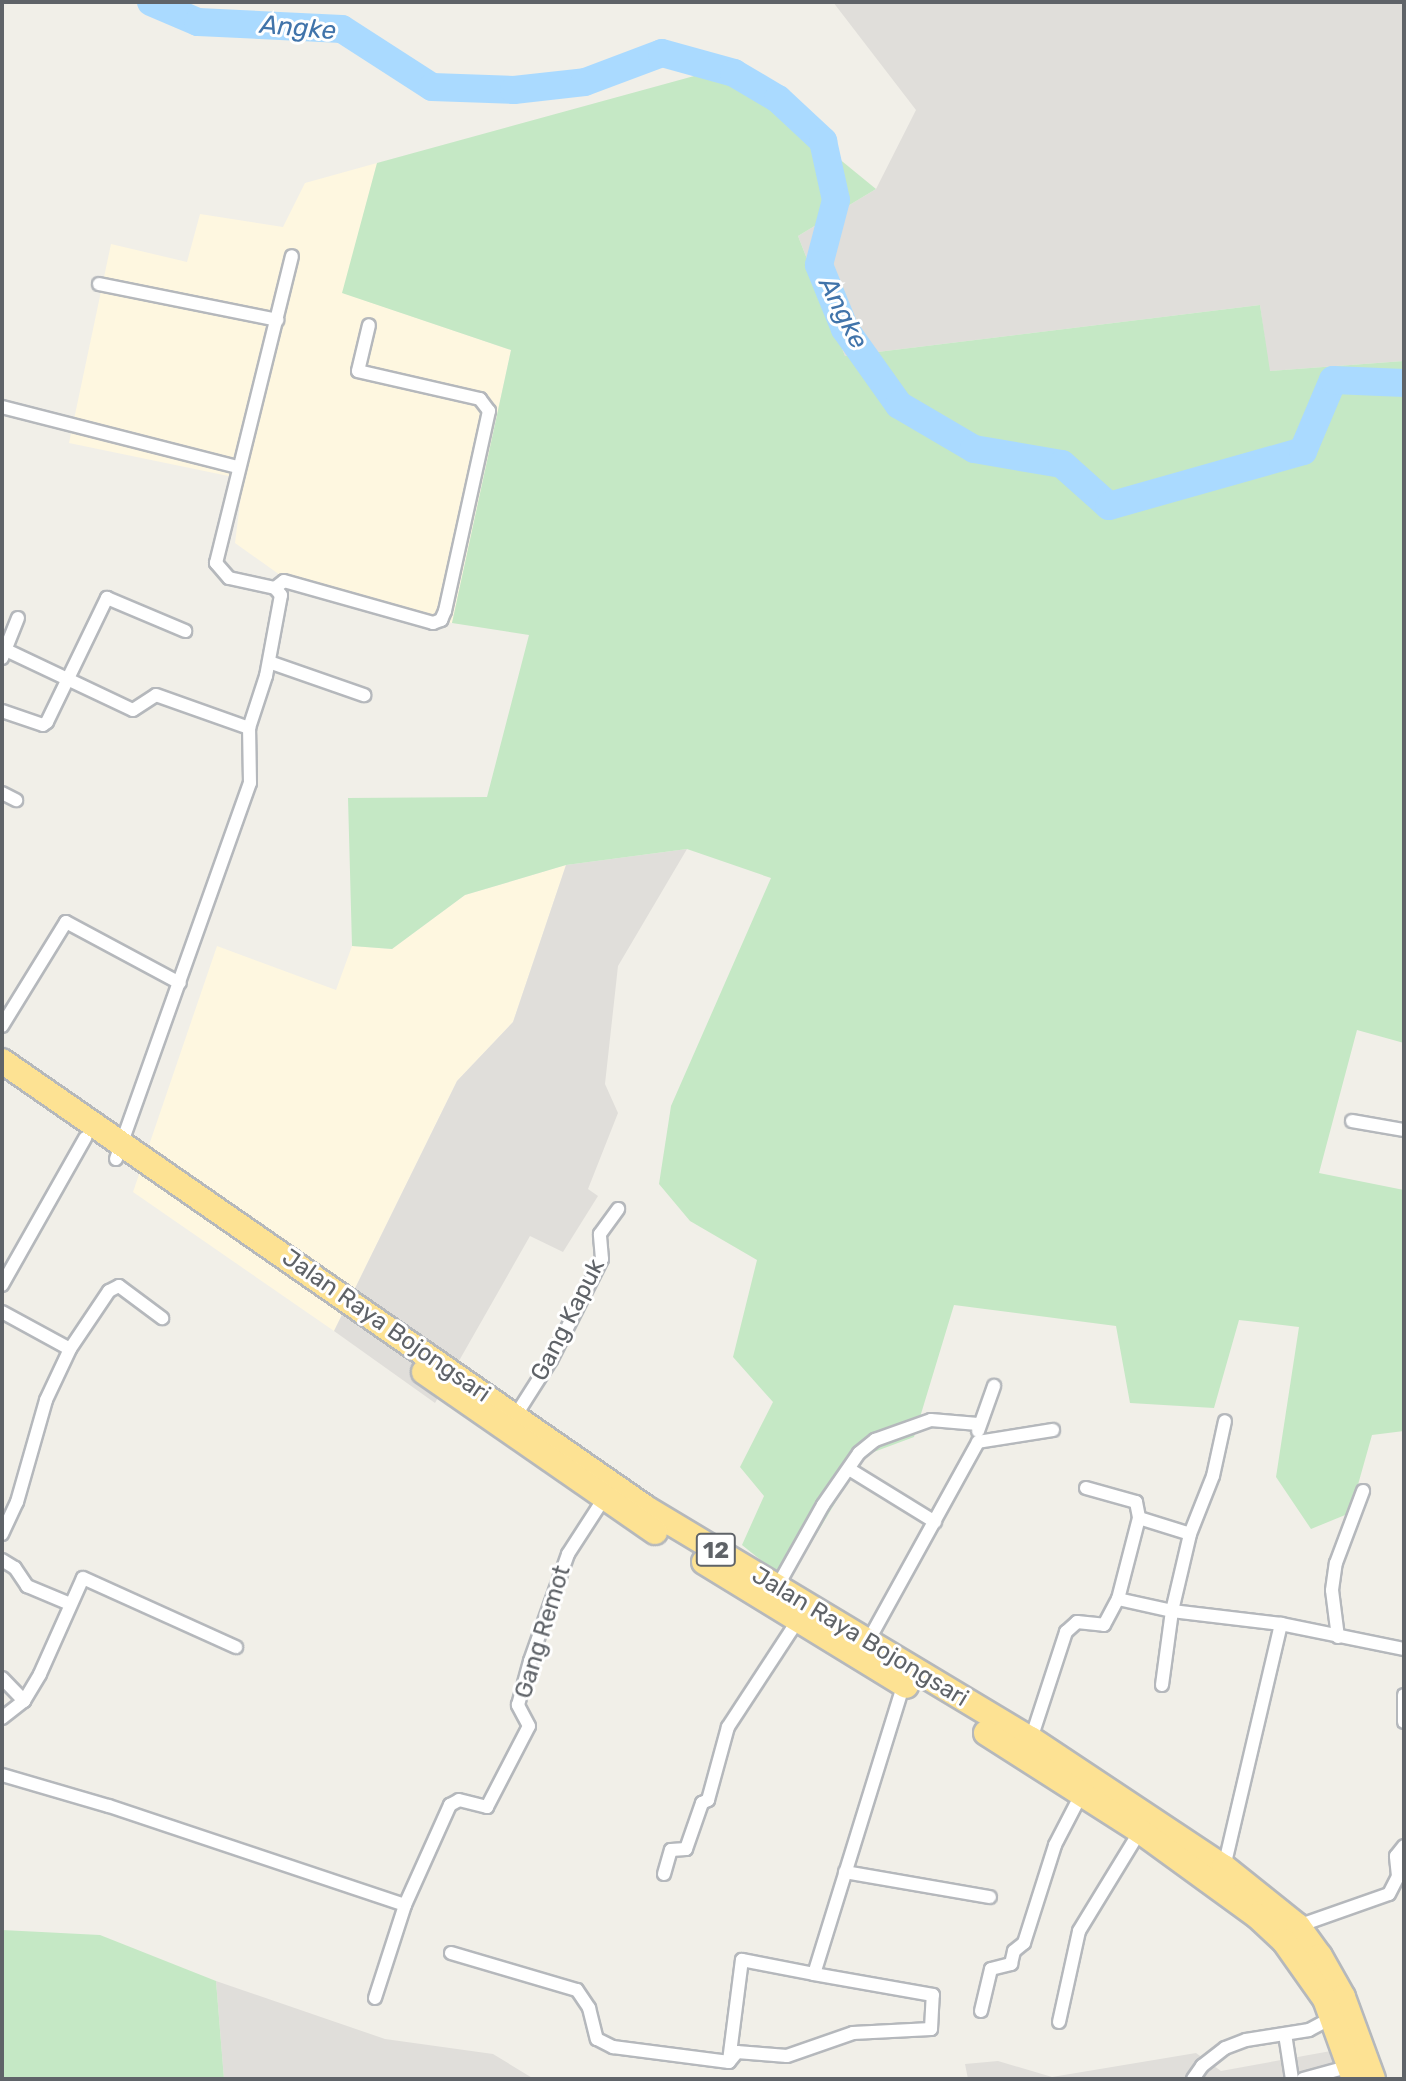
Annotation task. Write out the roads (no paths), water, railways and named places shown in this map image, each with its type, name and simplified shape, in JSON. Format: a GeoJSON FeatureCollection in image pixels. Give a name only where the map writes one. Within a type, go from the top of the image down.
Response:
{"type":"FeatureCollection","features":[{"type":"Feature","properties":{"kind":"highway","name":"Jalan Raya Bojongsari"},"geometry":{"type":"LineString","coordinates":[[2,1061],[119,1151],[511,1423],[777,1587],[863,1650],[1140,1830],[1257,1916],[1284,1941],[1333,2017],[1352,2073]]}},
{"type":"Feature","properties":{"kind":"highway","name":"Jalan Raya Bojongsari"},"geometry":{"type":"LineString","coordinates":[[2,1081],[85,1138],[119,1151]]}},
{"type":"Feature","properties":{"kind":"highway","name":"Jalan Raya Bojongsari"},"geometry":{"type":"LineString","coordinates":[[511,1423],[603,1500],[797,1620],[863,1650]]}},
{"type":"Feature","properties":{"kind":"highway","name":"Jalan Raya Bojongsari"},"geometry":{"type":"LineString","coordinates":[[907,1677],[1031,1739],[1224,1867],[1298,1926],[1343,1997],[1373,2079]]}},
{"type":"Feature","properties":{"kind":"street"},"geometry":{"type":"LineString","coordinates":[[275,588],[229,578],[216,563],[237,467],[292,256]]}},
{"type":"Feature","properties":{"kind":"street"},"geometry":{"type":"LineString","coordinates":[[99,284],[277,320]]}},
{"type":"Feature","properties":{"kind":"street"},"geometry":{"type":"LineString","coordinates":[[275,588],[284,581],[433,623],[441,620],[445,611],[489,411],[480,399],[358,370],[369,325]]}},
{"type":"Feature","properties":{"kind":"street"},"geometry":{"type":"LineString","coordinates":[[2,407],[237,467]]}},
{"type":"Feature","properties":{"kind":"street"},"geometry":{"type":"LineString","coordinates":[[119,1151],[248,791],[249,728],[269,663],[282,605],[275,588]]}},
{"type":"Feature","properties":{"kind":"street"},"geometry":{"type":"LineString","coordinates":[[2,711],[43,725],[107,598],[185,631]]}},
{"type":"Feature","properties":{"kind":"street"},"geometry":{"type":"LineString","coordinates":[[18,618],[4,654],[67,678],[133,710],[156,695],[249,728]]}},
{"type":"Feature","properties":{"kind":"street"},"geometry":{"type":"LineString","coordinates":[[269,663],[364,695]]}},
{"type":"Feature","properties":{"kind":"street"},"geometry":{"type":"LineString","coordinates":[[2,793],[16,800]]}},
{"type":"Feature","properties":{"kind":"street"},"geometry":{"type":"LineString","coordinates":[[2,1026],[66,922],[180,983]]}},
{"type":"Feature","properties":{"kind":"street"},"geometry":{"type":"LineString","coordinates":[[1352,1121],[1404,1130]]}},
{"type":"Feature","properties":{"kind":"street"},"geometry":{"type":"LineString","coordinates":[[2,1285],[85,1138]]}},
{"type":"Feature","properties":{"kind":"street","name":"Gang Kapuk"},"geometry":{"type":"LineString","coordinates":[[511,1423],[555,1352],[602,1259],[600,1234],[618,1209]]}},
{"type":"Feature","properties":{"kind":"street"},"geometry":{"type":"LineString","coordinates":[[2,1534],[17,1502],[46,1400],[70,1349],[113,1286],[162,1318]]}},
{"type":"Feature","properties":{"kind":"street"},"geometry":{"type":"LineString","coordinates":[[2,1312],[70,1349]]}},
{"type":"Feature","properties":{"kind":"street"},"geometry":{"type":"LineString","coordinates":[[863,1650],[978,1442],[978,1424],[994,1386]]}},
{"type":"Feature","properties":{"kind":"street"},"geometry":{"type":"LineString","coordinates":[[777,1587],[849,1469],[875,1440],[931,1420],[978,1424]]}},
{"type":"Feature","properties":{"kind":"street"},"geometry":{"type":"LineString","coordinates":[[1162,1685],[1172,1611],[1190,1534],[1213,1476],[1225,1421]]}},
{"type":"Feature","properties":{"kind":"street"},"geometry":{"type":"LineString","coordinates":[[978,1442],[1053,1430]]}},
{"type":"Feature","properties":{"kind":"street"},"geometry":{"type":"LineString","coordinates":[[849,1469],[935,1522]]}},
{"type":"Feature","properties":{"kind":"street"},"geometry":{"type":"LineString","coordinates":[[1031,1739],[1066,1632],[1077,1622],[1104,1625],[1118,1600],[1139,1518],[1136,1502],[1086,1488]]}},
{"type":"Feature","properties":{"kind":"street"},"geometry":{"type":"LineString","coordinates":[[1338,1637],[1332,1590],[1336,1563],[1363,1491]]}},
{"type":"Feature","properties":{"kind":"street","name":"Gang Remot"},"geometry":{"type":"LineString","coordinates":[[376,1997],[405,1905],[450,1805],[459,1801],[487,1807],[529,1726],[518,1705],[530,1661],[568,1554],[603,1500]]}},
{"type":"Feature","properties":{"kind":"street"},"geometry":{"type":"LineString","coordinates":[[1139,1518],[1190,1534]]}},
{"type":"Feature","properties":{"kind":"street"},"geometry":{"type":"LineString","coordinates":[[2,1560],[15,1569],[27,1587],[70,1604]]}},
{"type":"Feature","properties":{"kind":"street"},"geometry":{"type":"LineString","coordinates":[[2,1718],[24,1701],[83,1578],[236,1647]]}},
{"type":"Feature","properties":{"kind":"street"},"geometry":{"type":"LineString","coordinates":[[1118,1600],[1172,1611],[1281,1624],[1404,1649]]}},
{"type":"Feature","properties":{"kind":"street"},"geometry":{"type":"LineString","coordinates":[[664,1874],[671,1850],[686,1849],[702,1803],[708,1800],[728,1727],[797,1620]]}},
{"type":"Feature","properties":{"kind":"street"},"geometry":{"type":"LineString","coordinates":[[1224,1867],[1281,1624]]}},
{"type":"Feature","properties":{"kind":"street"},"geometry":{"type":"LineString","coordinates":[[814,1974],[907,1677]]}},
{"type":"Feature","properties":{"kind":"street"},"geometry":{"type":"LineString","coordinates":[[2,1678],[24,1701]]}},
{"type":"Feature","properties":{"kind":"street"},"geometry":{"type":"LineString","coordinates":[[1404,1695],[1404,1722]]}},
{"type":"Feature","properties":{"kind":"street"},"geometry":{"type":"LineString","coordinates":[[2,1775],[109,1806],[405,1905]]}},
{"type":"Feature","properties":{"kind":"street"},"geometry":{"type":"LineString","coordinates":[[981,2011],[991,1969],[1011,1964],[1014,1951],[1024,1943],[1055,1845],[1083,1792]]}},
{"type":"Feature","properties":{"kind":"street"},"geometry":{"type":"LineString","coordinates":[[1059,2022],[1079,1931],[1140,1830]]}},
{"type":"Feature","properties":{"kind":"street"},"geometry":{"type":"LineString","coordinates":[[1298,1926],[1389,1894],[1401,1875],[1396,1856],[1404,1846]]}},
{"type":"Feature","properties":{"kind":"street"},"geometry":{"type":"LineString","coordinates":[[845,1872],[990,1897]]}},
{"type":"Feature","properties":{"kind":"street"},"geometry":{"type":"LineString","coordinates":[[451,1954],[577,1990],[589,2008],[601,2044],[729,2062]]}},
{"type":"Feature","properties":{"kind":"street"},"geometry":{"type":"LineString","coordinates":[[742,1960],[933,1995],[935,2026],[924,2030],[831,2037],[787,2056],[737,2052],[729,2062],[742,1960]]}},
{"type":"Feature","properties":{"kind":"street"},"geometry":{"type":"LineString","coordinates":[[1193,2079],[1202,2066],[1225,2048],[1309,2030],[1333,2017]]}},
{"type":"Feature","properties":{"kind":"street"},"geometry":{"type":"LineString","coordinates":[[1285,2034],[1292,2079]]}},
{"type":"Feature","properties":{"kind":"street"},"geometry":{"type":"LineString","coordinates":[[1303,2079],[1352,2073]]}},
{"type":"Feature","properties":{"kind":"waterway","name":"Angke"},"geometry":{"type":"LineString","coordinates":[[151,2],[198,22],[342,29],[432,87],[514,90],[585,82],[662,53],[734,73],[778,99],[823,141],[836,200],[819,265],[845,329],[899,405],[974,449],[1062,464],[1109,506],[1303,451],[1333,380],[1404,383]]}}]}
